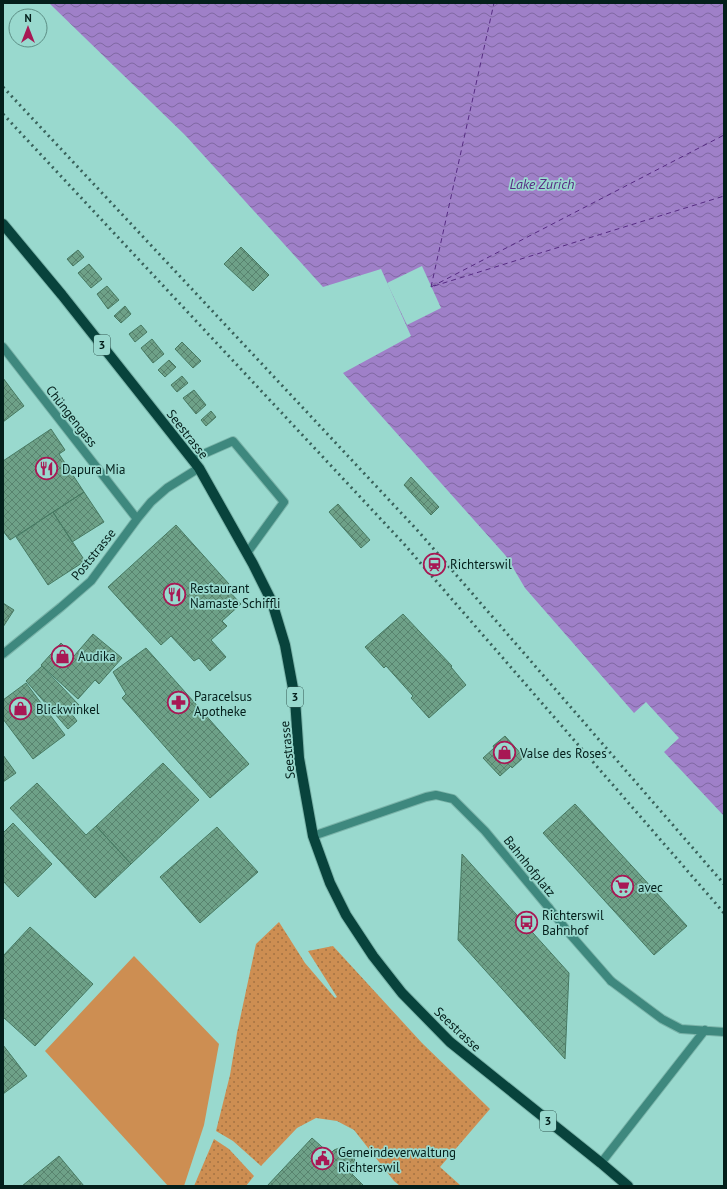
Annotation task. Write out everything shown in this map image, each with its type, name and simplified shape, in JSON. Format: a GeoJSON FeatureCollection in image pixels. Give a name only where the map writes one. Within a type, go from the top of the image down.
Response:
{"type":"FeatureCollection","features":[{"type":"Feature","properties":{"kind":"main road","name":"Seestrasse"},"geometry":{"type":"LineString","coordinates":[[3,224],[62,295],[192,459],[246,553],[272,602],[285,645],[295,699],[299,758],[313,836],[330,883],[346,915],[373,956],[402,993],[450,1042],[628,1186]]}},
{"type":"Feature","properties":{"kind":"street","name":"Chüngengass"},"geometry":{"type":"LineString","coordinates":[[3,347],[137,518]]}},
{"type":"Feature","properties":{"kind":"street"},"geometry":{"type":"LineString","coordinates":[[192,459],[233,441],[284,502],[246,553]]}},
{"type":"Feature","properties":{"kind":"street","name":"Poststrasse"},"geometry":{"type":"LineString","coordinates":[[3,654],[61,608],[90,581],[137,518],[151,502],[167,488],[198,468]]}},
{"type":"Feature","properties":{"kind":"street","name":"Bahnhofplatz"},"geometry":{"type":"LineString","coordinates":[[313,836],[426,797],[436,795],[453,800],[485,831],[569,933],[611,981],[662,1019],[681,1029],[724,1032]]}},
{"type":"Feature","properties":{"kind":"street"},"geometry":{"type":"LineString","coordinates":[[601,1163],[705,1030]]}},
{"type":"Feature","properties":{"kind":"shaded area"},"geometry":{"type":"Polygon","coordinates":[[[279,922],[305,963],[335,998],[337,997],[308,951],[333,946],[422,1043],[490,1109],[440,1167],[460,1185],[400,1186],[394,1181],[354,1130],[337,1121],[316,1118],[297,1128],[261,1166],[233,1141],[216,1131],[230,1075],[237,1033],[256,944],[279,922]]]}},
{"type":"Feature","properties":{"kind":"shaded area"},"geometry":{"type":"Polygon","coordinates":[[[134,956],[219,1044],[204,1125],[184,1186],[168,1186],[45,1051],[134,956]]]}},
{"type":"Feature","properties":{"kind":"shaded area"},"geometry":{"type":"Polygon","coordinates":[[[214,1139],[229,1149],[254,1176],[246,1186],[194,1186],[214,1139]]]}},
{"type":"Feature","properties":{"kind":"water","name":"Lake Zurich"},"geometry":{"type":"Polygon","coordinates":[[[49,3],[724,3],[724,816],[664,752],[679,738],[646,702],[634,713],[525,588],[506,556],[343,373],[411,336],[381,269],[323,287],[186,136],[49,3]]]}},
{"type":"Feature","properties":{"kind":"pier"},"geometry":{"type":"Polygon","coordinates":[[[422,266],[441,308],[407,325],[387,283],[422,266]]]}},
{"type":"Feature","properties":{"kind":"building"},"geometry":{"type":"Polygon","coordinates":[[[241,247],[269,275],[253,291],[224,264],[241,247]]]}},
{"type":"Feature","properties":{"kind":"building"},"geometry":{"type":"Polygon","coordinates":[[[78,250],[84,257],[73,266],[67,259],[78,250]]]}},
{"type":"Feature","properties":{"kind":"building"},"geometry":{"type":"Polygon","coordinates":[[[89,264],[102,279],[91,288],[78,273],[89,264]]]}},
{"type":"Feature","properties":{"kind":"building"},"geometry":{"type":"Polygon","coordinates":[[[107,286],[119,300],[108,309],[97,294],[107,286]]]}},
{"type":"Feature","properties":{"kind":"building"},"geometry":{"type":"Polygon","coordinates":[[[125,306],[131,314],[121,323],[114,316],[125,306]]]}},
{"type":"Feature","properties":{"kind":"building"},"geometry":{"type":"Polygon","coordinates":[[[141,325],[147,332],[135,342],[129,334],[141,325]]]}},
{"type":"Feature","properties":{"kind":"building"},"geometry":{"type":"Polygon","coordinates":[[[152,339],[164,354],[153,363],[141,348],[152,339]]]}},
{"type":"Feature","properties":{"kind":"building"},"geometry":{"type":"Polygon","coordinates":[[[182,342],[201,361],[193,368],[175,349],[182,342]]]}},
{"type":"Feature","properties":{"kind":"building"},"geometry":{"type":"Polygon","coordinates":[[[169,360],[176,367],[165,377],[158,370],[169,360]]]}},
{"type":"Feature","properties":{"kind":"building"},"geometry":{"type":"Polygon","coordinates":[[[182,376],[188,383],[177,392],[171,385],[182,376]]]}},
{"type":"Feature","properties":{"kind":"building"},"geometry":{"type":"Polygon","coordinates":[[[3,378],[24,406],[3,422],[3,378]]]}},
{"type":"Feature","properties":{"kind":"building"},"geometry":{"type":"Polygon","coordinates":[[[194,390],[206,405],[196,414],[183,398],[194,390]]]}},
{"type":"Feature","properties":{"kind":"building"},"geometry":{"type":"Polygon","coordinates":[[[211,411],[216,417],[206,426],[201,420],[211,411]]]}},
{"type":"Feature","properties":{"kind":"building"},"geometry":{"type":"Polygon","coordinates":[[[51,429],[65,450],[59,454],[84,492],[10,540],[3,531],[3,461],[51,429]]]}},
{"type":"Feature","properties":{"kind":"building"},"geometry":{"type":"Polygon","coordinates":[[[411,477],[439,507],[431,515],[404,485],[411,477]]]}},
{"type":"Feature","properties":{"kind":"building"},"geometry":{"type":"Polygon","coordinates":[[[84,492],[104,522],[72,542],[53,512],[84,492]]]}},
{"type":"Feature","properties":{"kind":"building"},"geometry":{"type":"Polygon","coordinates":[[[338,504],[370,540],[361,548],[329,512],[338,504]]]}},
{"type":"Feature","properties":{"kind":"building"},"geometry":{"type":"Polygon","coordinates":[[[53,512],[85,561],[48,585],[16,537],[53,512]]]}},
{"type":"Feature","properties":{"kind":"building","name":"Restaurant Namaste Schiffli"},"geometry":{"type":"Polygon","coordinates":[[[176,525],[229,584],[225,587],[241,604],[222,621],[227,626],[211,640],[226,657],[210,671],[199,658],[194,661],[171,636],[161,645],[108,587],[176,525]]]}},
{"type":"Feature","properties":{"kind":"building"},"geometry":{"type":"Polygon","coordinates":[[[3,603],[14,610],[3,627],[3,603]]]}},
{"type":"Feature","properties":{"kind":"building"},"geometry":{"type":"Polygon","coordinates":[[[403,614],[452,666],[451,667],[466,685],[429,718],[411,698],[413,696],[386,666],[384,668],[365,647],[403,614]]]}},
{"type":"Feature","properties":{"kind":"building"},"geometry":{"type":"Polygon","coordinates":[[[93,634],[122,658],[99,684],[95,680],[78,699],[41,665],[61,643],[74,656],[93,634]]]}},
{"type":"Feature","properties":{"kind":"building"},"geometry":{"type":"Polygon","coordinates":[[[146,648],[249,764],[210,798],[122,698],[126,694],[113,672],[146,648]]]}},
{"type":"Feature","properties":{"kind":"building"},"geometry":{"type":"Polygon","coordinates":[[[42,666],[79,705],[71,713],[77,721],[68,729],[26,681],[42,666]]]}},
{"type":"Feature","properties":{"kind":"building"},"geometry":{"type":"Polygon","coordinates":[[[26,683],[65,735],[33,759],[3,719],[3,700],[26,683]]]}},
{"type":"Feature","properties":{"kind":"building","name":"Valse des Roses"},"geometry":{"type":"Polygon","coordinates":[[[505,736],[524,757],[500,776],[483,758],[494,748],[493,746],[505,736]]]}},
{"type":"Feature","properties":{"kind":"building"},"geometry":{"type":"Polygon","coordinates":[[[3,755],[16,773],[3,782],[3,755]]]}},
{"type":"Feature","properties":{"kind":"building"},"geometry":{"type":"Polygon","coordinates":[[[163,763],[199,800],[131,864],[96,826],[163,763]]]}},
{"type":"Feature","properties":{"kind":"building"},"geometry":{"type":"Polygon","coordinates":[[[37,783],[86,835],[96,826],[131,864],[95,898],[10,808],[37,783]]]}},
{"type":"Feature","properties":{"kind":"building"},"geometry":{"type":"Polygon","coordinates":[[[575,804],[687,926],[654,955],[543,833],[575,804]]]}},
{"type":"Feature","properties":{"kind":"building"},"geometry":{"type":"Polygon","coordinates":[[[13,823],[52,864],[18,897],[3,881],[3,833],[13,823]]]}},
{"type":"Feature","properties":{"kind":"building"},"geometry":{"type":"Polygon","coordinates":[[[217,827],[258,872],[200,923],[160,877],[217,827]]]}},
{"type":"Feature","properties":{"kind":"building"},"geometry":{"type":"Polygon","coordinates":[[[462,854],[569,973],[565,1059],[458,940],[462,854]]]}},
{"type":"Feature","properties":{"kind":"building"},"geometry":{"type":"Polygon","coordinates":[[[30,927],[93,984],[35,1046],[3,1017],[3,956],[30,927]]]}},
{"type":"Feature","properties":{"kind":"building"},"geometry":{"type":"Polygon","coordinates":[[[3,1045],[27,1076],[3,1094],[3,1045]]]}},
{"type":"Feature","properties":{"kind":"building","name":"Gemeindeverwaltung Richterswil"},"geometry":{"type":"Polygon","coordinates":[[[312,1138],[330,1154],[339,1148],[351,1152],[355,1162],[354,1173],[352,1174],[364,1186],[267,1186],[312,1138]]]}},
{"type":"Feature","properties":{"kind":"building"},"geometry":{"type":"Polygon","coordinates":[[[59,1156],[84,1186],[22,1186],[59,1156]]]}},
{"type":"Feature","properties":{"kind":"ferry route"},"geometry":{"type":"LineString","coordinates":[[431,287],[494,3]]}},
{"type":"Feature","properties":{"kind":"ferry route"},"geometry":{"type":"LineString","coordinates":[[431,287],[724,135]]}},
{"type":"Feature","properties":{"kind":"ferry route"},"geometry":{"type":"LineString","coordinates":[[434,286],[724,196]]}},
{"type":"Feature","properties":{"kind":"railway"},"geometry":{"type":"LineString","coordinates":[[3,87],[419,532],[724,884]]}},
{"type":"Feature","properties":{"kind":"railway"},"geometry":{"type":"LineString","coordinates":[[3,114],[404,544],[724,913]]}},
{"type":"Feature","properties":{"kind":"place","name":"Dapura Mia"},"geometry":{"type":"Point","coordinates":[46,469]}},
{"type":"Feature","properties":{"kind":"place","name":"Richterswil"},"geometry":{"type":"Point","coordinates":[434,564]}},
{"type":"Feature","properties":{"kind":"place","name":"Restaurant Namaste Schiffli"},"geometry":{"type":"Point","coordinates":[174,595]}},
{"type":"Feature","properties":{"kind":"place","name":"Audika"},"geometry":{"type":"Point","coordinates":[62,656]}},
{"type":"Feature","properties":{"kind":"place","name":"Paracelsus Apotheke"},"geometry":{"type":"Point","coordinates":[179,703]}},
{"type":"Feature","properties":{"kind":"place","name":"Blickwinkel"},"geometry":{"type":"Point","coordinates":[20,709]}},
{"type":"Feature","properties":{"kind":"place","name":"Valse des Roses"},"geometry":{"type":"Point","coordinates":[505,753]}},
{"type":"Feature","properties":{"kind":"place","name":"avec"},"geometry":{"type":"Point","coordinates":[623,887]}},
{"type":"Feature","properties":{"kind":"place","name":"Richterswil Bahnhof"},"geometry":{"type":"Point","coordinates":[526,922]}},
{"type":"Feature","properties":{"kind":"place","name":"Gemeindeverwaltung Richterswil"},"geometry":{"type":"Point","coordinates":[323,1159]}}]}
